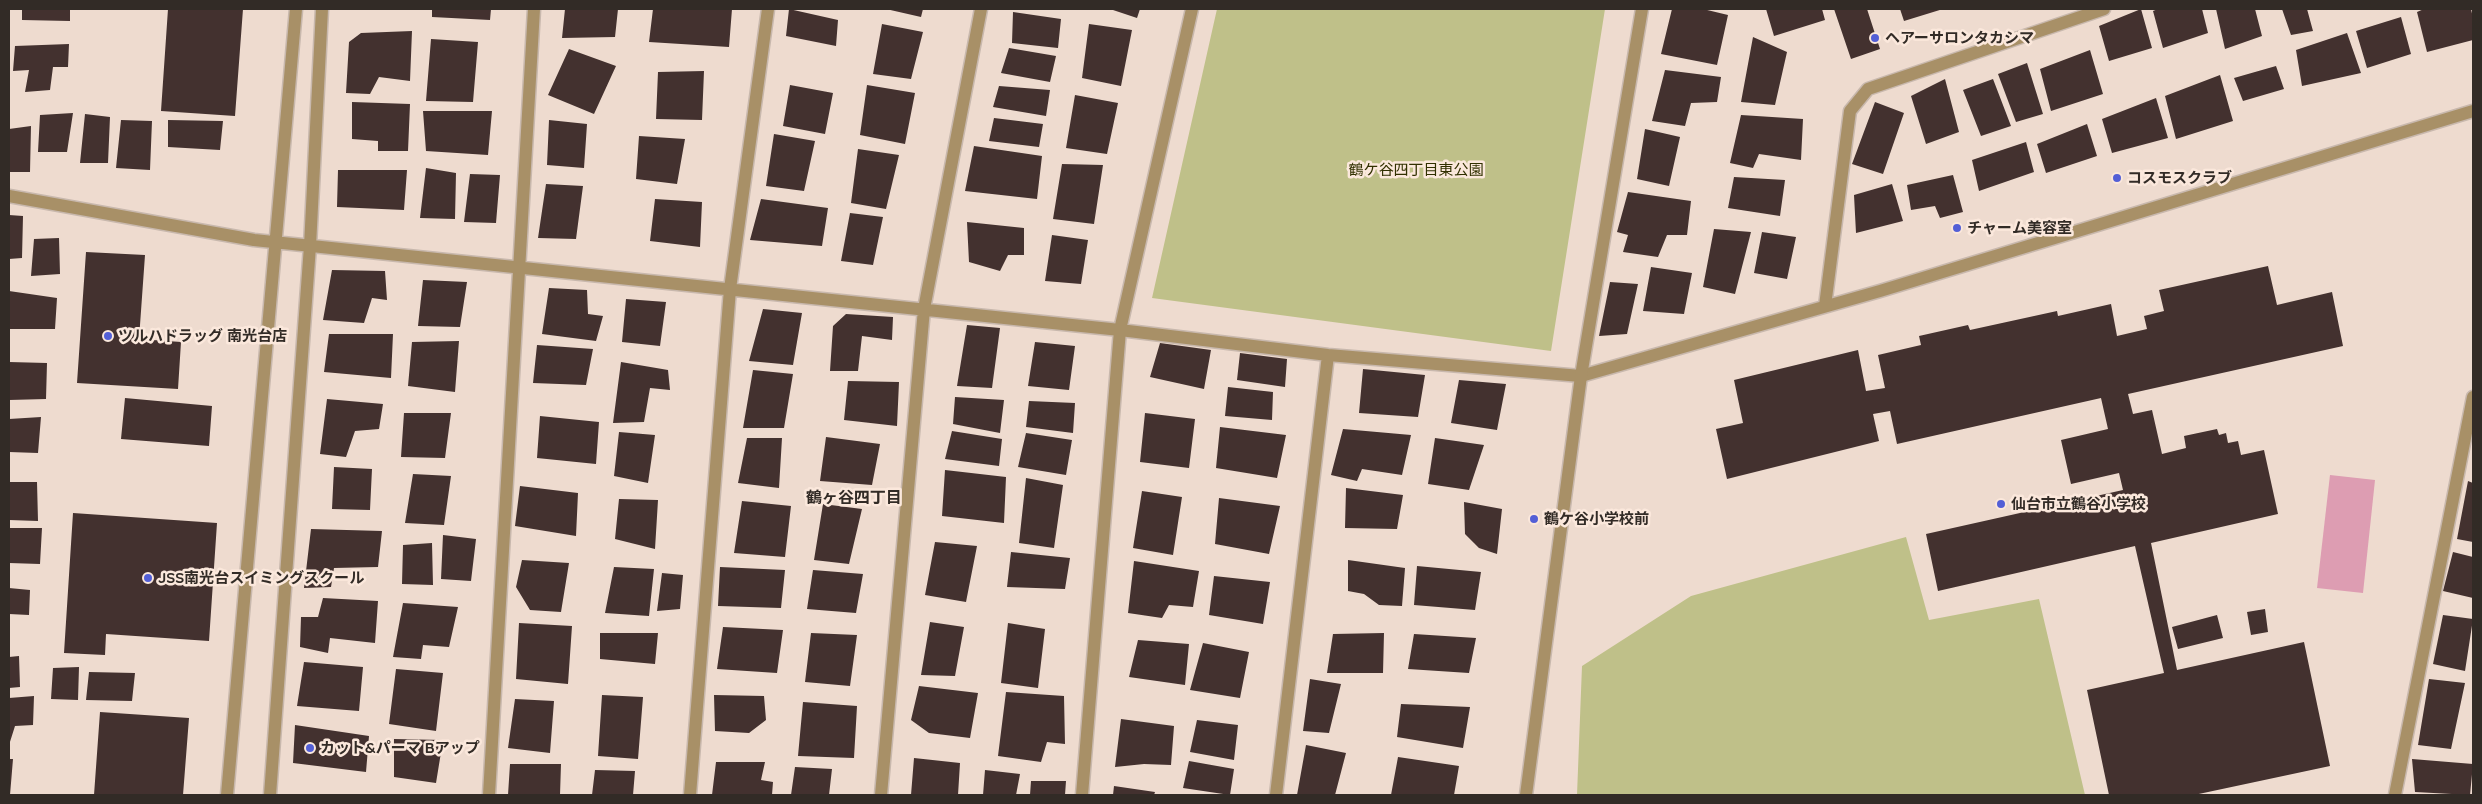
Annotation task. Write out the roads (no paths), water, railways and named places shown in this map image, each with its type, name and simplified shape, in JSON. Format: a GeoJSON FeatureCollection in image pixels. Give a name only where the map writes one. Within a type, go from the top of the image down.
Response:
{"type":"FeatureCollection","features":[{"type":"Feature","properties":{"kind":"street"},"geometry":{"type":"LineString","coordinates":[[228,795],[296,9]]}},
{"type":"Feature","properties":{"kind":"street"},"geometry":{"type":"LineString","coordinates":[[270,795],[310,246],[322,9]]}},
{"type":"Feature","properties":{"kind":"street"},"geometry":{"type":"LineString","coordinates":[[489,795],[521,268],[534,9]]}},
{"type":"Feature","properties":{"kind":"street"},"geometry":{"type":"LineString","coordinates":[[690,795],[730,289],[768,9]]}},
{"type":"Feature","properties":{"kind":"street"},"geometry":{"type":"LineString","coordinates":[[881,795],[924,309],[981,9]]}},
{"type":"Feature","properties":{"kind":"street"},"geometry":{"type":"LineString","coordinates":[[1082,795],[1120,330],[1192,9]]}},
{"type":"Feature","properties":{"kind":"street"},"geometry":{"type":"LineString","coordinates":[[1526,795],[1581,376],[1642,9]]}},
{"type":"Feature","properties":{"kind":"street"},"geometry":{"type":"LineString","coordinates":[[1824,306],[1850,111],[1868,89],[2104,9]]}},
{"type":"Feature","properties":{"kind":"street"},"geometry":{"type":"LineString","coordinates":[[9,196],[254,240],[276,240],[310,246],[924,309],[1328,355],[1581,376],[1824,306],[2473,111]]}},
{"type":"Feature","properties":{"kind":"street"},"geometry":{"type":"LineString","coordinates":[[1276,795],[1328,355]]}},
{"type":"Feature","properties":{"kind":"street"},"geometry":{"type":"LineString","coordinates":[[2395,795],[2473,397]]}},
{"type":"Feature","properties":{"kind":"place","name":"ヘアーサロンタカシマ"},"geometry":{"type":"Point","coordinates":[1875,38]}},
{"type":"Feature","properties":{"kind":"place","name":"コスモスクラブ"},"geometry":{"type":"Point","coordinates":[2117,178]}},
{"type":"Feature","properties":{"kind":"place","name":"チャーム美容室"},"geometry":{"type":"Point","coordinates":[1957,228]}},
{"type":"Feature","properties":{"kind":"place","name":"ツルハドラッグ 南光台店"},"geometry":{"type":"Point","coordinates":[108,336]}},
{"type":"Feature","properties":{"kind":"place","name":"仙台市立鶴谷小学校"},"geometry":{"type":"Point","coordinates":[2001,504]}},
{"type":"Feature","properties":{"kind":"place","name":"鶴ケ谷小学校前"},"geometry":{"type":"Point","coordinates":[1534,519]}},
{"type":"Feature","properties":{"kind":"place","name":"JSS南光台スイミングスクール"},"geometry":{"type":"Point","coordinates":[148,578]}},
{"type":"Feature","properties":{"kind":"place","name":"カット&パーマ Bアップ"},"geometry":{"type":"Point","coordinates":[310,748]}},
{"type":"Feature","properties":{"kind":"district","name":"鶴ヶ谷四丁目"},"geometry":{"type":"Point","coordinates":[854,498]}},
{"type":"Feature","properties":{"kind":"park label","name":"鶴ケ谷四丁目東公園"},"geometry":{"type":"Point","coordinates":[1416,170]}}]}
